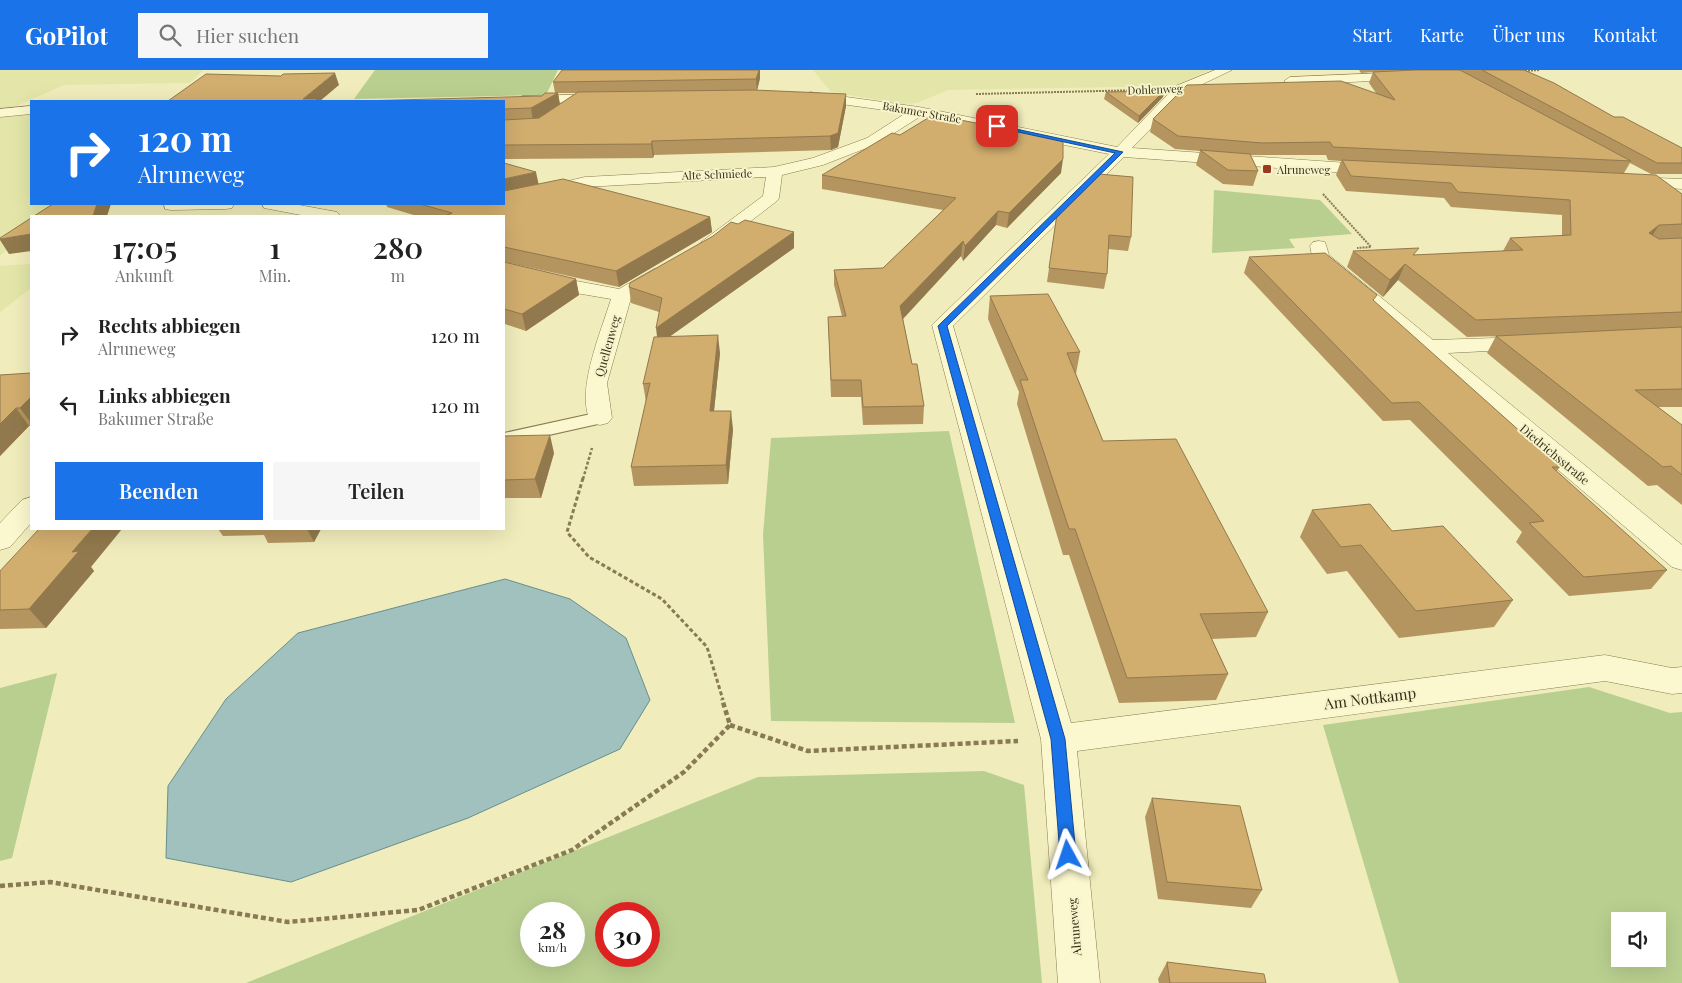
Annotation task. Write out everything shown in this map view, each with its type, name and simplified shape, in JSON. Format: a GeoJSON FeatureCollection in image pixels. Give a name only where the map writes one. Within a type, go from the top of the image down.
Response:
{"type":"FeatureCollection","features":[{"type":"Feature","properties":{"kind":"street"},"geometry":{"type":"LineString","coordinates":[[1120,152],[1181,88],[1226,70]]}},
{"type":"Feature","properties":{"kind":"street"},"geometry":{"type":"LineString","coordinates":[[1290,81],[1425,75]]}},
{"type":"Feature","properties":{"kind":"street","name":"Bakumer Straße"},"geometry":{"type":"LineString","coordinates":[[792,96],[822,96],[919,111],[1120,152],[1393,171]]}},
{"type":"Feature","properties":{"kind":"street"},"geometry":{"type":"LineString","coordinates":[[503,100],[617,98]]}},
{"type":"Feature","properties":{"kind":"street"},"geometry":{"type":"LineString","coordinates":[[0,113],[30,110]]}},
{"type":"Feature","properties":{"kind":"street","name":"Alte Schmiede"},"geometry":{"type":"LineString","coordinates":[[505,201],[586,182],[774,172],[818,162],[872,142],[919,111]]}},
{"type":"Feature","properties":{"kind":"street","name":"Alruneweg"},"geometry":{"type":"LineString","coordinates":[[1079,983],[1058,739],[942,326],[1120,152]]}},
{"type":"Feature","properties":{"kind":"street"},"geometry":{"type":"LineString","coordinates":[[1626,168],[1682,193]]}},
{"type":"Feature","properties":{"kind":"street"},"geometry":{"type":"LineString","coordinates":[[692,255],[708,246],[771,198],[774,172]]}},
{"type":"Feature","properties":{"kind":"street"},"geometry":{"type":"LineString","coordinates":[[1615,181],[1682,184]]}},
{"type":"Feature","properties":{"kind":"street"},"geometry":{"type":"LineString","coordinates":[[275,205],[326,215]]}},
{"type":"Feature","properties":{"kind":"street","name":"Diedrichsstraße"},"geometry":{"type":"LineString","coordinates":[[1319,246],[1320,256],[1682,560]]}},
{"type":"Feature","properties":{"kind":"street"},"geometry":{"type":"LineString","coordinates":[[505,269],[570,286],[622,295],[676,264]]}},
{"type":"Feature","properties":{"kind":"street","name":"Quellenweg"},"geometry":{"type":"LineString","coordinates":[[600,418],[596,383],[622,295]]}},
{"type":"Feature","properties":{"kind":"street"},"geometry":{"type":"LineString","coordinates":[[1427,347],[1545,342]]}},
{"type":"Feature","properties":{"kind":"street"},"geometry":{"type":"LineString","coordinates":[[0,540],[30,507]]}},
{"type":"Feature","properties":{"kind":"street","name":"Am Nottkamp"},"geometry":{"type":"LineString","coordinates":[[1058,739],[1605,668],[1672,681],[1682,680]]}},
{"type":"Feature","properties":{"kind":"lane"},"geometry":{"type":"LineString","coordinates":[[562,110],[578,98]]}},
{"type":"Feature","properties":{"kind":"lane"},"geometry":{"type":"LineString","coordinates":[[505,439],[600,418]]}},
{"type":"Feature","properties":{"kind":"path"},"geometry":{"type":"LineString","coordinates":[[1517,72],[1539,70]]}},
{"type":"Feature","properties":{"kind":"path","name":"Dohlenweg"},"geometry":{"type":"LineString","coordinates":[[919,111],[944,98],[969,94],[1181,88]]}},
{"type":"Feature","properties":{"kind":"path"},"geometry":{"type":"LineString","coordinates":[[1300,166],[1371,247],[1345,250],[1319,246]]}},
{"type":"Feature","properties":{"kind":"path"},"geometry":{"type":"LineString","coordinates":[[600,418],[567,532],[589,557],[662,599],[707,647],[730,725]]}},
{"type":"Feature","properties":{"kind":"path"},"geometry":{"type":"LineString","coordinates":[[730,725],[808,751],[1058,739]]}},
{"type":"Feature","properties":{"kind":"path"},"geometry":{"type":"LineString","coordinates":[[0,886],[50,882],[288,922],[418,910],[572,850],[684,772],[730,725]]}},
{"type":"Feature","properties":{"kind":"green space"},"geometry":{"type":"Polygon","coordinates":[[[0,70],[203,70],[190,83],[64,85],[12,108],[0,109],[0,70]]]}},
{"type":"Feature","properties":{"kind":"green space"},"geometry":{"type":"Polygon","coordinates":[[[375,70],[558,70],[546,95],[354,99],[375,70]]]}},
{"type":"Feature","properties":{"kind":"green space"},"geometry":{"type":"Polygon","coordinates":[[[813,70],[1210,70],[1175,86],[948,90],[917,103],[902,104],[831,92],[813,70]]]}},
{"type":"Feature","properties":{"kind":"green space"},"geometry":{"type":"Polygon","coordinates":[[[30,114],[30,205],[55,205],[43,215],[30,215],[30,228],[0,256],[0,117],[30,114]]]}},
{"type":"Feature","properties":{"kind":"green space"},"geometry":{"type":"Polygon","coordinates":[[[1214,190],[1320,200],[1352,234],[1289,239],[1295,248],[1212,253],[1214,190]]]}},
{"type":"Feature","properties":{"kind":"green space"},"geometry":{"type":"Polygon","coordinates":[[[30,264],[30,289],[0,312],[0,266],[30,264]]]}},
{"type":"Feature","properties":{"kind":"green space"},"geometry":{"type":"Polygon","coordinates":[[[949,431],[1015,723],[771,721],[763,535],[771,438],[949,431]]]}},
{"type":"Feature","properties":{"kind":"green space"},"geometry":{"type":"Polygon","coordinates":[[[57,673],[12,858],[0,861],[0,688],[57,673]]]}},
{"type":"Feature","properties":{"kind":"green space"},"geometry":{"type":"Polygon","coordinates":[[[1589,687],[1670,713],[1682,712],[1682,983],[1399,983],[1323,725],[1589,687]]]}},
{"type":"Feature","properties":{"kind":"green space"},"geometry":{"type":"Polygon","coordinates":[[[984,771],[1024,785],[1042,983],[246,983],[758,777],[984,771]]]}},
{"type":"Feature","properties":{"kind":"water"},"geometry":{"type":"Polygon","coordinates":[[[505,579],[570,599],[626,638],[650,700],[620,749],[468,818],[291,882],[166,858],[168,786],[226,699],[298,633],[505,579]]]}},
{"type":"Feature","properties":{"kind":"building"},"geometry":{"type":"Polygon","coordinates":[[[562,70],[759,70],[756,79],[553,82],[562,70]]]}},
{"type":"Feature","properties":{"kind":"building"},"geometry":{"type":"Polygon","coordinates":[[[1460,70],[1631,161],[1333,147],[1330,142],[1262,143],[1178,136],[1153,119],[1187,85],[1341,81],[1395,100],[1373,72],[1460,70]]]}},
{"type":"Feature","properties":{"kind":"building"},"geometry":{"type":"Polygon","coordinates":[[[1482,70],[1524,70],[1554,83],[1614,117],[1623,117],[1682,148],[1682,163],[1657,163],[1482,70]]]}},
{"type":"Feature","properties":{"kind":"building"},"geometry":{"type":"Polygon","coordinates":[[[335,73],[303,99],[316,100],[169,100],[206,74],[281,76],[283,74],[335,73]]]}},
{"type":"Feature","properties":{"kind":"building"},"geometry":{"type":"Polygon","coordinates":[[[754,90],[846,94],[838,133],[830,136],[652,141],[651,144],[505,145],[505,120],[539,118],[578,92],[754,90]]]}},
{"type":"Feature","properties":{"kind":"building"},"geometry":{"type":"Polygon","coordinates":[[[1164,91],[1139,116],[1106,92],[1164,91]]]}},
{"type":"Feature","properties":{"kind":"building"},"geometry":{"type":"Polygon","coordinates":[[[545,93],[558,93],[531,108],[505,109],[505,100],[396,100],[542,96],[545,93]]]}},
{"type":"Feature","properties":{"kind":"building"},"geometry":{"type":"Polygon","coordinates":[[[940,116],[1063,140],[1063,159],[1009,213],[998,211],[965,246],[963,241],[900,306],[912,364],[917,364],[924,406],[863,407],[861,380],[831,380],[828,317],[846,316],[834,270],[883,268],[956,198],[822,175],[892,133],[900,135],[928,118],[940,116]]]}},
{"type":"Feature","properties":{"kind":"building"},"geometry":{"type":"Polygon","coordinates":[[[1200,150],[1250,154],[1258,171],[1228,170],[1200,150]]]}},
{"type":"Feature","properties":{"kind":"building"},"geometry":{"type":"Polygon","coordinates":[[[1342,160],[1656,175],[1682,194],[1682,224],[1659,225],[1649,233],[1659,239],[1682,238],[1682,312],[1476,320],[1405,264],[1390,280],[1353,251],[1419,248],[1413,255],[1523,250],[1510,238],[1571,235],[1570,200],[1458,192],[1451,183],[1351,176],[1342,160]]]}},
{"type":"Feature","properties":{"kind":"building"},"geometry":{"type":"Polygon","coordinates":[[[505,163],[536,172],[505,179],[505,163]]]}},
{"type":"Feature","properties":{"kind":"building"},"geometry":{"type":"Polygon","coordinates":[[[1099,174],[1133,177],[1131,237],[1109,235],[1107,274],[1049,268],[1057,214],[1099,174]]]}},
{"type":"Feature","properties":{"kind":"building"},"geometry":{"type":"Polygon","coordinates":[[[563,179],[710,217],[616,271],[505,247],[505,215],[447,215],[452,213],[424,205],[505,205],[505,191],[563,179]]]}},
{"type":"Feature","properties":{"kind":"building"},"geometry":{"type":"Polygon","coordinates":[[[51,205],[97,205],[93,215],[36,215],[51,205]]]}},
{"type":"Feature","properties":{"kind":"building"},"geometry":{"type":"Polygon","coordinates":[[[30,219],[30,234],[0,238],[30,219]]]}},
{"type":"Feature","properties":{"kind":"building"},"geometry":{"type":"Polygon","coordinates":[[[745,220],[794,232],[656,328],[662,298],[629,287],[630,283],[713,236],[731,222],[738,224],[745,220]]]}},
{"type":"Feature","properties":{"kind":"building"},"geometry":{"type":"Polygon","coordinates":[[[1325,253],[1377,295],[1373,300],[1560,467],[1552,467],[1667,570],[1584,577],[1529,523],[1544,521],[1419,402],[1392,403],[1249,257],[1325,253]]]}},
{"type":"Feature","properties":{"kind":"building"},"geometry":{"type":"Polygon","coordinates":[[[505,262],[576,279],[522,314],[505,309],[505,262]]]}},
{"type":"Feature","properties":{"kind":"building"},"geometry":{"type":"Polygon","coordinates":[[[1048,294],[1080,352],[1067,353],[1103,441],[1176,439],[1268,612],[1200,614],[1228,674],[1127,678],[1075,529],[1069,529],[1020,380],[1028,380],[990,296],[1048,294]]]}},
{"type":"Feature","properties":{"kind":"building"},"geometry":{"type":"Polygon","coordinates":[[[1682,327],[1682,389],[1635,390],[1682,425],[1682,475],[1671,466],[1663,467],[1496,336],[1682,327]]]}},
{"type":"Feature","properties":{"kind":"building"},"geometry":{"type":"Polygon","coordinates":[[[718,335],[710,411],[731,411],[726,465],[631,467],[650,383],[643,384],[654,337],[718,335]]]}},
{"type":"Feature","properties":{"kind":"building"},"geometry":{"type":"Polygon","coordinates":[[[30,373],[30,398],[20,408],[16,408],[0,424],[0,375],[30,373]]]}},
{"type":"Feature","properties":{"kind":"building"},"geometry":{"type":"Polygon","coordinates":[[[550,435],[535,479],[505,480],[505,436],[550,435]]]}},
{"type":"Feature","properties":{"kind":"building"},"geometry":{"type":"Polygon","coordinates":[[[1370,504],[1392,531],[1443,526],[1513,600],[1416,611],[1361,545],[1341,547],[1312,510],[1370,504]]]}},
{"type":"Feature","properties":{"kind":"building"},"geometry":{"type":"Polygon","coordinates":[[[38,530],[91,530],[72,552],[79,551],[29,609],[0,610],[0,571],[38,530]]]}},
{"type":"Feature","properties":{"kind":"building"},"geometry":{"type":"Polygon","coordinates":[[[1152,798],[1240,806],[1262,890],[1167,882],[1152,798]]]}},
{"type":"Feature","properties":{"kind":"building"},"geometry":{"type":"Polygon","coordinates":[[[1167,962],[1264,974],[1266,983],[1170,983],[1167,962]]]}},
{"type":"Feature","properties":{"kind":"place","name":"Alruneweg"},"geometry":{"type":"Point","coordinates":[1267,169]}},
{"type":"Feature","properties":{"kind":"route"},"geometry":{"type":"LineString","coordinates":[[997,126],[1120,152],[942,326],[1058,739],[1068,855]]}}]}
